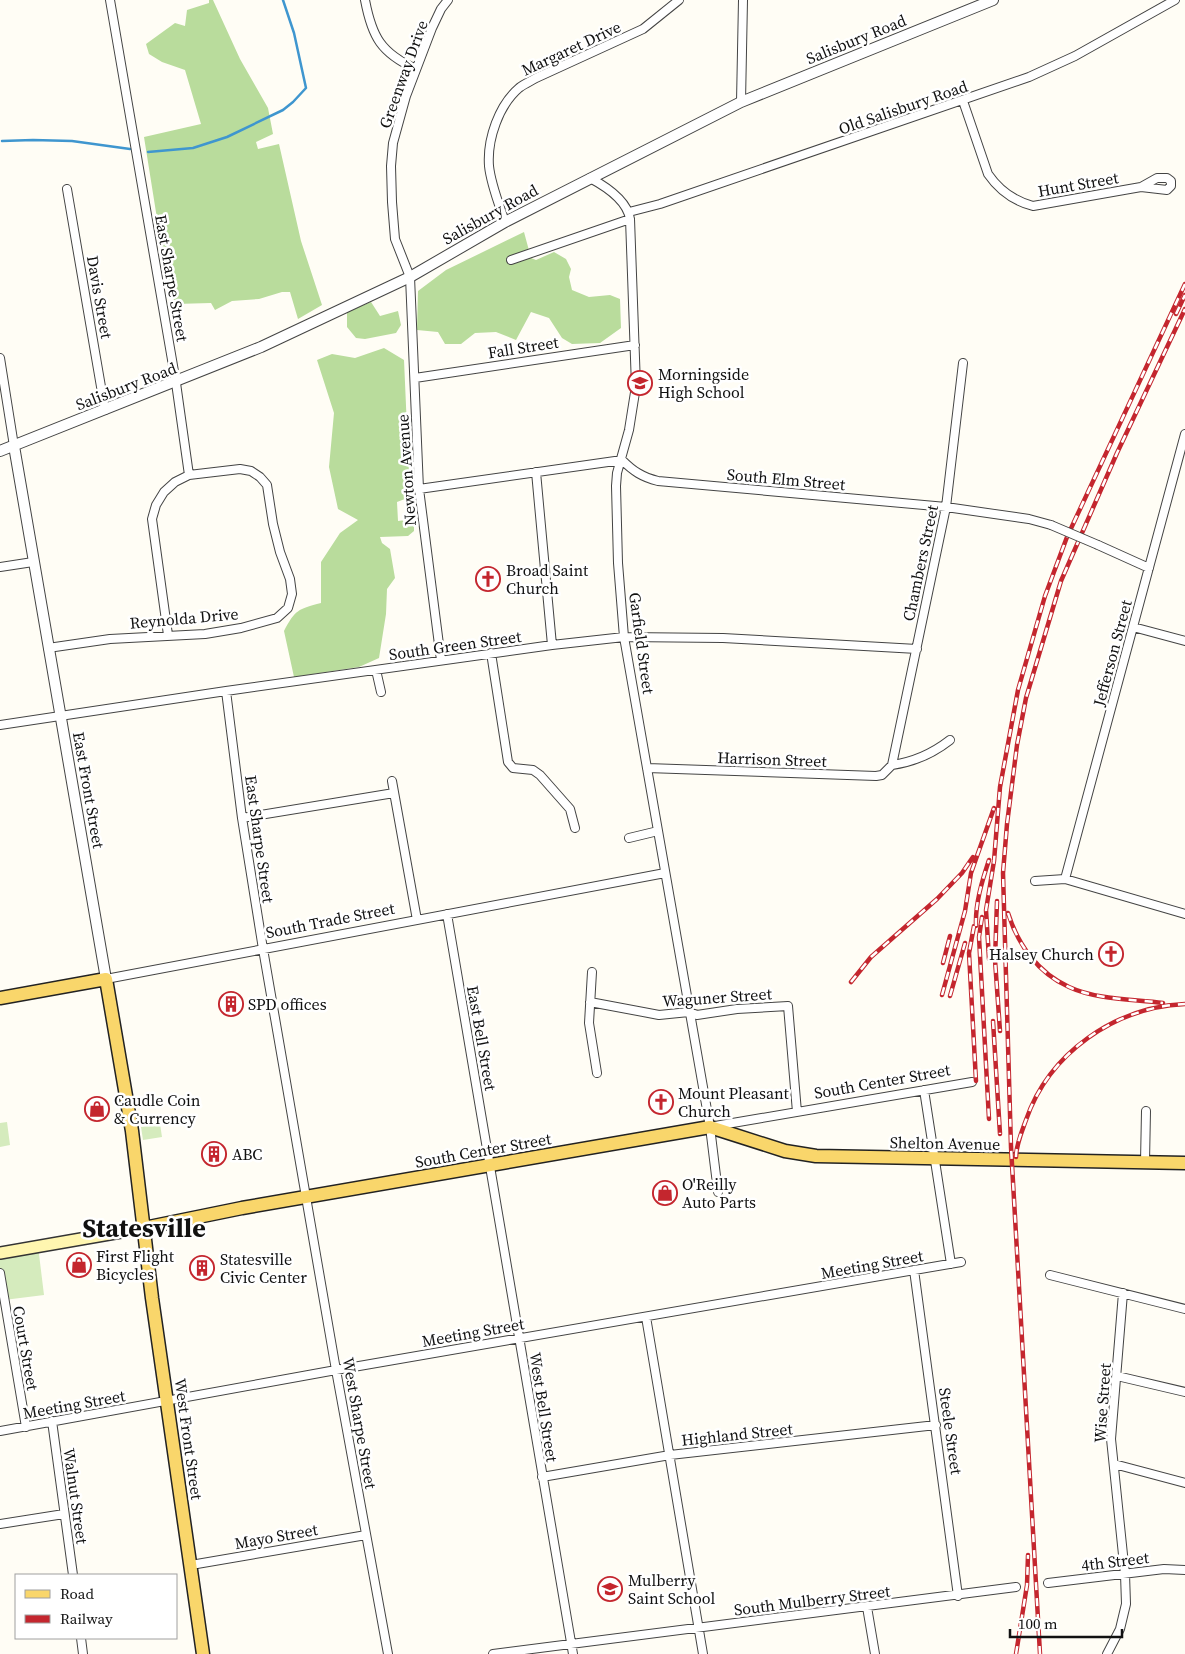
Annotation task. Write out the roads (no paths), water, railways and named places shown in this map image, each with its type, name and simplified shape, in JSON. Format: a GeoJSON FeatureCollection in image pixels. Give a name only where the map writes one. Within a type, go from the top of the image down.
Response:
{"type":"FeatureCollection","features":[{"type":"Feature","properties":{"kind":"main road","name":"South Trade Street"},"geometry":{"type":"LineString","coordinates":[[0,998],[106,978]]}},
{"type":"Feature","properties":{"kind":"main road","name":"East Front Street"},"geometry":{"type":"LineString","coordinates":[[106,978],[132,1131],[144,1228]]}},
{"type":"Feature","properties":{"kind":"main road","name":"South Center Street"},"geometry":{"type":"LineString","coordinates":[[0,1253],[306,1197],[710,1127]]}},
{"type":"Feature","properties":{"kind":"main road","name":"Shelton Avenue"},"geometry":{"type":"LineString","coordinates":[[710,1127],[785,1151],[816,1156],[1185,1163]]}},
{"type":"Feature","properties":{"kind":"main road","name":"West Front Street"},"geometry":{"type":"LineString","coordinates":[[144,1228],[166,1400],[203,1654]]}},
{"type":"Feature","properties":{"kind":"street","name":"East Sharpe Street"},"geometry":{"type":"LineString","coordinates":[[110,0],[176,383],[189,475]]}},
{"type":"Feature","properties":{"kind":"street"},"geometry":{"type":"LineString","coordinates":[[365,0],[374,34],[384,49],[399,61],[416,69]]}},
{"type":"Feature","properties":{"kind":"street","name":"Greenway Drive"},"geometry":{"type":"LineString","coordinates":[[410,276],[396,239],[392,202],[391,166],[393,143],[416,69],[441,9],[448,0]]}},
{"type":"Feature","properties":{"kind":"street","name":"Margaret Drive"},"geometry":{"type":"LineString","coordinates":[[505,222],[489,166],[489,150],[493,134],[506,102],[520,88],[536,78],[643,29],[679,0]]}},
{"type":"Feature","properties":{"kind":"street"},"geometry":{"type":"LineString","coordinates":[[741,102],[743,0]]}},
{"type":"Feature","properties":{"kind":"street","name":"Salisbury Road"},"geometry":{"type":"LineString","coordinates":[[0,451],[261,348],[410,276],[505,222],[741,102],[993,0]]}},
{"type":"Feature","properties":{"kind":"street","name":"Old Salisbury Road"},"geometry":{"type":"LineString","coordinates":[[511,260],[660,204],[1029,77],[1054,66],[1175,0]]}},
{"type":"Feature","properties":{"kind":"street","name":"Hunt Street"},"geometry":{"type":"LineString","coordinates":[[963,101],[988,174],[994,182],[1020,202],[1032,206],[1141,187]]}},
{"type":"Feature","properties":{"kind":"street"},"geometry":{"type":"LineString","coordinates":[[590,178],[606,187],[630,216]]}},
{"type":"Feature","properties":{"kind":"street","name":"Davis Street"},"geometry":{"type":"LineString","coordinates":[[67,189],[105,410]]}},
{"type":"Feature","properties":{"kind":"street","name":"Garfield Street"},"geometry":{"type":"LineString","coordinates":[[630,216],[635,398],[622,460],[617,473],[616,486],[618,563],[624,637],[710,1127],[718,1192]]}},
{"type":"Feature","properties":{"kind":"street","name":"Newton Avenue"},"geometry":{"type":"LineString","coordinates":[[410,276],[419,490],[441,660]]}},
{"type":"Feature","properties":{"kind":"street","name":"Fall Street"},"geometry":{"type":"LineString","coordinates":[[415,378],[635,344]]}},
{"type":"Feature","properties":{"kind":"street","name":"East Front Street"},"geometry":{"type":"LineString","coordinates":[[0,358],[33,562],[106,978]]}},
{"type":"Feature","properties":{"kind":"street","name":"Chambers Street"},"geometry":{"type":"LineString","coordinates":[[892,765],[946,507],[962,363]]}},
{"type":"Feature","properties":{"kind":"street","name":"Jefferson Street"},"geometry":{"type":"LineString","coordinates":[[1065,880],[1185,434]]}},
{"type":"Feature","properties":{"kind":"street"},"geometry":{"type":"LineString","coordinates":[[419,490],[622,460]]}},
{"type":"Feature","properties":{"kind":"street","name":"South Elm Street"},"geometry":{"type":"LineString","coordinates":[[622,460],[632,470],[644,477],[658,480],[946,507],[1030,519],[1050,525],[1149,568]]}},
{"type":"Feature","properties":{"kind":"street","name":"Reynolda Drive"},"geometry":{"type":"LineString","coordinates":[[48,648],[110,639],[205,634],[242,628],[277,618],[288,608],[292,594],[290,579],[280,552],[273,524],[267,485],[260,476],[240,469],[189,475]]}},
{"type":"Feature","properties":{"kind":"street"},"geometry":{"type":"LineString","coordinates":[[536,472],[552,644]]}},
{"type":"Feature","properties":{"kind":"street"},"geometry":{"type":"LineString","coordinates":[[168,635],[152,519],[156,505],[164,492],[175,482],[189,475]]}},
{"type":"Feature","properties":{"kind":"street"},"geometry":{"type":"LineString","coordinates":[[0,567],[33,562]]}},
{"type":"Feature","properties":{"kind":"street"},"geometry":{"type":"LineString","coordinates":[[1133,627],[1185,641]]}},
{"type":"Feature","properties":{"kind":"street","name":"South Green Street"},"geometry":{"type":"LineString","coordinates":[[0,725],[552,644],[624,637],[723,638],[917,649]]}},
{"type":"Feature","properties":{"kind":"street"},"geometry":{"type":"LineString","coordinates":[[490,653],[510,766],[534,770],[540,775],[570,809],[575,828]]}},
{"type":"Feature","properties":{"kind":"street"},"geometry":{"type":"LineString","coordinates":[[376,670],[381,692]]}},
{"type":"Feature","properties":{"kind":"street","name":"East Sharpe Street"},"geometry":{"type":"LineString","coordinates":[[226,691],[242,818],[306,1197]]}},
{"type":"Feature","properties":{"kind":"street","name":"Harrison Street"},"geometry":{"type":"LineString","coordinates":[[647,768],[876,776],[882,775],[892,765],[908,763],[921,758],[937,750],[950,740]]}},
{"type":"Feature","properties":{"kind":"street"},"geometry":{"type":"LineString","coordinates":[[392,781],[417,920]]}},
{"type":"Feature","properties":{"kind":"street"},"geometry":{"type":"LineString","coordinates":[[242,818],[394,793]]}},
{"type":"Feature","properties":{"kind":"street"},"geometry":{"type":"LineString","coordinates":[[630,838],[658,831]]}},
{"type":"Feature","properties":{"kind":"street","name":"South Trade Street"},"geometry":{"type":"LineString","coordinates":[[106,978],[665,873]]}},
{"type":"Feature","properties":{"kind":"street"},"geometry":{"type":"LineString","coordinates":[[1035,881],[1065,880],[1185,914]]}},
{"type":"Feature","properties":{"kind":"street","name":"East Bell Street"},"geometry":{"type":"LineString","coordinates":[[447,914],[489,1165]]}},
{"type":"Feature","properties":{"kind":"street"},"geometry":{"type":"LineString","coordinates":[[592,972],[589,1023],[597,1073]]}},
{"type":"Feature","properties":{"kind":"street","name":"Waguner Street"},"geometry":{"type":"LineString","coordinates":[[590,1002],[659,1015],[689,1012],[697,1015],[737,1009],[788,1006],[797,1112]]}},
{"type":"Feature","properties":{"kind":"street","name":"South Center Street"},"geometry":{"type":"LineString","coordinates":[[710,1127],[972,1082]]}},
{"type":"Feature","properties":{"kind":"street"},"geometry":{"type":"LineString","coordinates":[[924,1090],[951,1264]]}},
{"type":"Feature","properties":{"kind":"street"},"geometry":{"type":"LineString","coordinates":[[1145,1162],[1146,1111]]}},
{"type":"Feature","properties":{"kind":"street","name":"West Bell Street"},"geometry":{"type":"LineString","coordinates":[[489,1165],[573,1654]]}},
{"type":"Feature","properties":{"kind":"street","name":"West Sharpe Street"},"geometry":{"type":"LineString","coordinates":[[306,1197],[388,1654]]}},
{"type":"Feature","properties":{"kind":"street","name":"Meeting Street"},"geometry":{"type":"LineString","coordinates":[[0,1431],[336,1370],[961,1262]]}},
{"type":"Feature","properties":{"kind":"street","name":"Steele Street"},"geometry":{"type":"LineString","coordinates":[[914,1270],[958,1596]]}},
{"type":"Feature","properties":{"kind":"street","name":"Court Street"},"geometry":{"type":"LineString","coordinates":[[0,1273],[26,1427]]}},
{"type":"Feature","properties":{"kind":"street"},"geometry":{"type":"LineString","coordinates":[[1050,1275],[1185,1310]]}},
{"type":"Feature","properties":{"kind":"street","name":"Wise Street"},"geometry":{"type":"LineString","coordinates":[[1107,1654],[1120,1629],[1126,1604],[1112,1429],[1124,1293]]}},
{"type":"Feature","properties":{"kind":"street"},"geometry":{"type":"LineString","coordinates":[[646,1316],[703,1654]]}},
{"type":"Feature","properties":{"kind":"street"},"geometry":{"type":"LineString","coordinates":[[1117,1376],[1185,1392]]}},
{"type":"Feature","properties":{"kind":"street","name":"Walnut Street"},"geometry":{"type":"LineString","coordinates":[[52,1421],[73,1574]]}},
{"type":"Feature","properties":{"kind":"street","name":"Highland Street"},"geometry":{"type":"LineString","coordinates":[[542,1477],[670,1455],[936,1425]]}},
{"type":"Feature","properties":{"kind":"street"},"geometry":{"type":"LineString","coordinates":[[1114,1464],[1185,1483]]}},
{"type":"Feature","properties":{"kind":"street"},"geometry":{"type":"LineString","coordinates":[[0,1524],[64,1514]]}},
{"type":"Feature","properties":{"kind":"street","name":"Mayo Street"},"geometry":{"type":"LineString","coordinates":[[191,1565],[366,1535]]}},
{"type":"Feature","properties":{"kind":"street","name":"4th Street"},"geometry":{"type":"LineString","coordinates":[[1048,1583],[1164,1569],[1185,1570]]}},
{"type":"Feature","properties":{"kind":"street","name":"South Mulberry Street"},"geometry":{"type":"LineString","coordinates":[[493,1654],[958,1596],[1016,1587]]}},
{"type":"Feature","properties":{"kind":"street"},"geometry":{"type":"LineString","coordinates":[[867,1607],[876,1654]]}},
{"type":"Feature","properties":{"kind":"street"},"geometry":{"type":"LineString","coordinates":[[81,1639],[83,1654]]}},
{"type":"Feature","properties":{"kind":"waterway"},"geometry":{"type":"LineString","coordinates":[[148,152],[193,148],[227,137],[283,110],[306,88],[294,33],[283,0]]}},
{"type":"Feature","properties":{"kind":"waterway"},"geometry":{"type":"LineString","coordinates":[[2,141],[72,141],[130,149]]}},
{"type":"Feature","properties":{"kind":"railway"},"geometry":{"type":"LineString","coordinates":[[989,959],[986,910],[994,861],[1000,787],[1018,690],[1045,596],[1067,537],[1185,284]]}},
{"type":"Feature","properties":{"kind":"railway"},"geometry":{"type":"LineString","coordinates":[[1176,314],[1185,295]]}},
{"type":"Feature","properties":{"kind":"railway"},"geometry":{"type":"LineString","coordinates":[[1040,1654],[1011,1147],[1003,873],[1007,824],[1017,745],[1026,698],[1061,581],[1117,453],[1185,309]]}},
{"type":"Feature","properties":{"kind":"railway"},"geometry":{"type":"LineString","coordinates":[[942,995],[965,911],[971,873],[994,808]]}},
{"type":"Feature","properties":{"kind":"railway"},"geometry":{"type":"LineString","coordinates":[[851,982],[871,957],[937,899],[962,873],[973,857]]}},
{"type":"Feature","properties":{"kind":"railway"},"geometry":{"type":"LineString","coordinates":[[976,926],[978,901],[989,860]]}},
{"type":"Feature","properties":{"kind":"railway"},"geometry":{"type":"LineString","coordinates":[[997,901],[995,960],[1000,1031]]}},
{"type":"Feature","properties":{"kind":"railway"},"geometry":{"type":"LineString","coordinates":[[1008,913],[1017,936],[1031,957],[1058,981],[1069,987],[1091,994],[1163,1003]]}},
{"type":"Feature","properties":{"kind":"railway"},"geometry":{"type":"LineString","coordinates":[[982,917],[979,937],[989,1119]]}},
{"type":"Feature","properties":{"kind":"railway"},"geometry":{"type":"LineString","coordinates":[[974,926],[969,953],[976,1081]]}},
{"type":"Feature","properties":{"kind":"railway"},"geometry":{"type":"LineString","coordinates":[[943,963],[950,936]]}},
{"type":"Feature","properties":{"kind":"railway"},"geometry":{"type":"LineString","coordinates":[[950,996],[965,943]]}},
{"type":"Feature","properties":{"kind":"railway"},"geometry":{"type":"LineString","coordinates":[[1016,1157],[1021,1133],[1037,1096],[1051,1074],[1068,1055],[1088,1038],[1110,1024],[1134,1014],[1159,1007],[1185,1004]]}},
{"type":"Feature","properties":{"kind":"railway"},"geometry":{"type":"LineString","coordinates":[[993,1021],[1000,1134]]}},
{"type":"Feature","properties":{"kind":"railway"},"geometry":{"type":"LineString","coordinates":[[1016,1654],[1027,1585],[1028,1555]]}},
{"type":"Feature","properties":{"kind":"place","name":"Morningside High School"},"geometry":{"type":"Point","coordinates":[640,383]}},
{"type":"Feature","properties":{"kind":"place","name":"Broad Saint Church"},"geometry":{"type":"Point","coordinates":[488,579]}},
{"type":"Feature","properties":{"kind":"place","name":"Halsey Church"},"geometry":{"type":"Point","coordinates":[1111,954]}},
{"type":"Feature","properties":{"kind":"place","name":"SPD offices"},"geometry":{"type":"Point","coordinates":[231,1004]}},
{"type":"Feature","properties":{"kind":"place","name":"Mount Pleasant Church"},"geometry":{"type":"Point","coordinates":[661,1102]}},
{"type":"Feature","properties":{"kind":"place","name":"Caudle Coin & Currency"},"geometry":{"type":"Point","coordinates":[97,1109]}},
{"type":"Feature","properties":{"kind":"place","name":"ABC"},"geometry":{"type":"Point","coordinates":[214,1154]}},
{"type":"Feature","properties":{"kind":"place","name":"O'Reilly Auto Parts"},"geometry":{"type":"Point","coordinates":[665,1193]}},
{"type":"Feature","properties":{"kind":"place","name":"First Flight Bicycles"},"geometry":{"type":"Point","coordinates":[79,1265]}},
{"type":"Feature","properties":{"kind":"place","name":"Statesville Civic Center"},"geometry":{"type":"Point","coordinates":[202,1268]}},
{"type":"Feature","properties":{"kind":"place","name":"Mulberry Saint School"},"geometry":{"type":"Point","coordinates":[610,1589]}},
{"type":"Feature","properties":{"kind":"district","name":"Statesville"},"geometry":{"type":"Point","coordinates":[144,1228]}}]}
